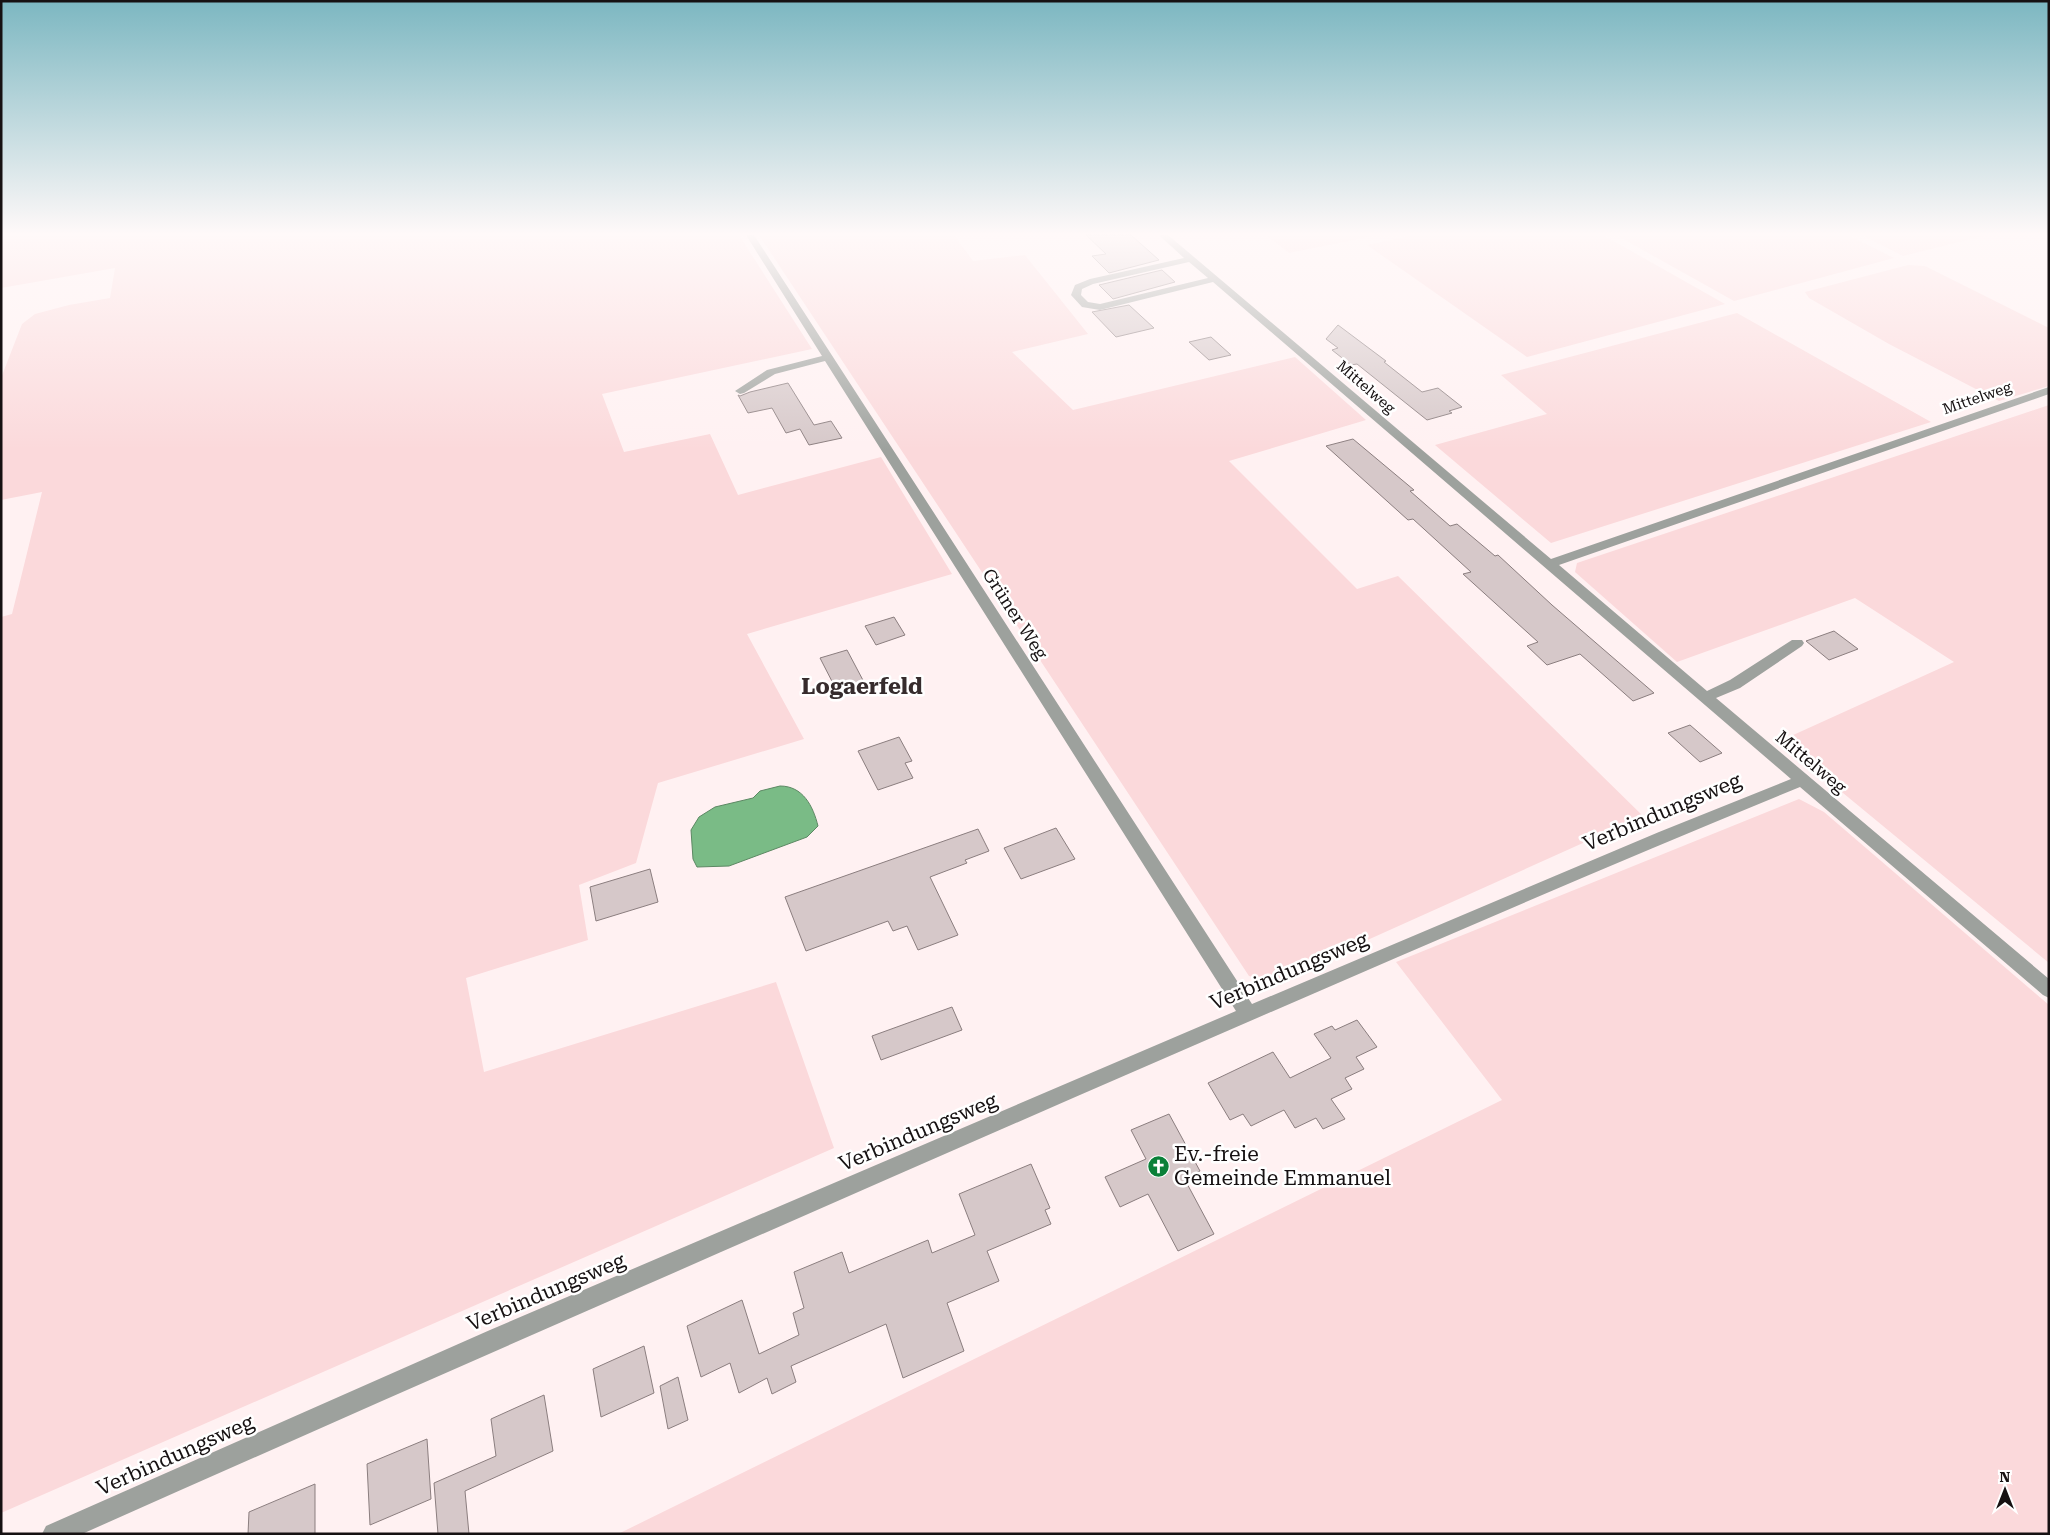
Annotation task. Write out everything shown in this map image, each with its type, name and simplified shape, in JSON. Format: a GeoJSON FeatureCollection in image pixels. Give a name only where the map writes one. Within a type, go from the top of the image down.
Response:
{"type":"FeatureCollection","features":[{"type":"Feature","properties":{"kind":"street","name":"Grüner Weg"},"geometry":{"type":"LineString","coordinates":[[796,307],[1248,1014]]}},
{"type":"Feature","properties":{"kind":"street","name":"Mittelweg"},"geometry":{"type":"LineString","coordinates":[[1247,307],[1704,698],[2049,990]]}},
{"type":"Feature","properties":{"kind":"street"},"geometry":{"type":"LineString","coordinates":[[740,391],[771,372],[828,357]]}},
{"type":"Feature","properties":{"kind":"street","name":"Mittelweg"},"geometry":{"type":"LineString","coordinates":[[1548,564],[2049,390]]}},
{"type":"Feature","properties":{"kind":"street"},"geometry":{"type":"LineString","coordinates":[[1704,698],[1735,684],[1796,643]]}},
{"type":"Feature","properties":{"kind":"street","name":"Verbindungsweg"},"geometry":{"type":"LineString","coordinates":[[54,1534],[507,1334],[1248,1014],[1665,836],[1803,780]]}},
{"type":"Feature","properties":{"kind":"shaded area"},"geometry":{"type":"Polygon","coordinates":[[[63,307],[785,307],[812,349],[602,394],[624,452],[710,434],[738,495],[881,457],[952,574],[747,634],[804,739],[658,783],[636,863],[579,885],[588,940],[466,978],[484,1072],[776,982],[834,1148],[1,1513],[1,617],[12,614],[42,492],[1,500],[1,378],[22,324],[35,314],[63,307]]]}},
{"type":"Feature","properties":{"kind":"shaded area"},"geometry":{"type":"Polygon","coordinates":[[[806,307],[1066,307],[1088,334],[1012,352],[1073,410],[1295,357],[1366,420],[1229,461],[1357,589],[1398,576],[1643,816],[1274,982],[1249,976],[806,307]]]}},
{"type":"Feature","properties":{"kind":"shaded area"},"geometry":{"type":"Polygon","coordinates":[[[1455,307],[1715,307],[1527,357],[1455,307]]]}},
{"type":"Feature","properties":{"kind":"shaded area"},"geometry":{"type":"Polygon","coordinates":[[[1824,307],[2006,307],[2049,328],[2049,386],[1999,401],[1889,344],[1824,307]]]}},
{"type":"Feature","properties":{"kind":"shaded area"},"geometry":{"type":"Polygon","coordinates":[[[1737,313],[1931,422],[1551,543],[1435,445],[1547,414],[1501,375],[1737,313]]]}},
{"type":"Feature","properties":{"kind":"shaded area"},"geometry":{"type":"Polygon","coordinates":[[[2049,405],[2049,963],[1780,741],[1954,662],[1855,598],[1677,662],[1575,572],[1577,563],[2049,405]]]}},
{"type":"Feature","properties":{"kind":"shaded area"},"geometry":{"type":"Polygon","coordinates":[[[780,786],[795,789],[806,798],[810,805],[818,826],[807,837],[729,866],[697,867],[693,859],[691,830],[699,817],[715,807],[753,798],[760,791],[780,786]]]}},
{"type":"Feature","properties":{"kind":"shaded area"},"geometry":{"type":"Polygon","coordinates":[[[1799,799],[1824,812],[2049,1005],[2049,1534],[618,1534],[1502,1100],[1396,962],[1799,799]]]}},
{"type":"Feature","properties":{"kind":"building"},"geometry":{"type":"Polygon","coordinates":[[[1131,307],[1154,328],[1116,337],[1092,312],[1131,307]]]}},
{"type":"Feature","properties":{"kind":"building"},"geometry":{"type":"Polygon","coordinates":[[[1338,325],[1386,361],[1384,362],[1422,392],[1438,388],[1462,407],[1449,411],[1452,413],[1427,420],[1357,364],[1351,365],[1332,350],[1338,348],[1326,339],[1338,325]]]}},
{"type":"Feature","properties":{"kind":"building"},"geometry":{"type":"Polygon","coordinates":[[[1211,337],[1231,355],[1209,360],[1189,342],[1211,337]]]}},
{"type":"Feature","properties":{"kind":"building"},"geometry":{"type":"Polygon","coordinates":[[[788,383],[814,425],[831,421],[842,438],[809,445],[800,429],[786,433],[772,408],[748,413],[738,395],[788,383]]]}},
{"type":"Feature","properties":{"kind":"building"},"geometry":{"type":"Polygon","coordinates":[[[1353,439],[1414,490],[1410,491],[1450,526],[1457,524],[1495,556],[1498,555],[1552,605],[1654,693],[1633,701],[1580,654],[1547,665],[1527,646],[1538,642],[1463,574],[1471,572],[1413,519],[1408,520],[1326,446],[1353,439]]]}},
{"type":"Feature","properties":{"kind":"building"},"geometry":{"type":"Polygon","coordinates":[[[894,617],[905,635],[876,645],[865,626],[894,617]]]}},
{"type":"Feature","properties":{"kind":"building"},"geometry":{"type":"Polygon","coordinates":[[[1834,631],[1858,649],[1829,660],[1806,641],[1834,631]]]}},
{"type":"Feature","properties":{"kind":"building"},"geometry":{"type":"Polygon","coordinates":[[[847,650],[865,684],[838,693],[820,658],[847,650]]]}},
{"type":"Feature","properties":{"kind":"building"},"geometry":{"type":"Polygon","coordinates":[[[1690,725],[1722,753],[1700,762],[1668,733],[1690,725]]]}},
{"type":"Feature","properties":{"kind":"building"},"geometry":{"type":"Polygon","coordinates":[[[899,737],[912,761],[905,763],[913,778],[878,790],[858,751],[899,737]]]}},
{"type":"Feature","properties":{"kind":"building"},"geometry":{"type":"Polygon","coordinates":[[[1056,828],[1075,859],[1021,879],[1004,848],[1056,828]]]}},
{"type":"Feature","properties":{"kind":"building"},"geometry":{"type":"Polygon","coordinates":[[[978,829],[989,851],[965,860],[967,863],[930,877],[958,935],[918,950],[907,926],[893,931],[888,921],[806,951],[785,897],[978,829]]]}},
{"type":"Feature","properties":{"kind":"building"},"geometry":{"type":"Polygon","coordinates":[[[650,869],[658,902],[596,921],[590,887],[650,869]]]}},
{"type":"Feature","properties":{"kind":"building"},"geometry":{"type":"Polygon","coordinates":[[[952,1007],[962,1030],[881,1060],[872,1036],[952,1007]]]}},
{"type":"Feature","properties":{"kind":"building"},"geometry":{"type":"Polygon","coordinates":[[[1357,1020],[1377,1047],[1356,1057],[1364,1069],[1345,1078],[1352,1089],[1331,1099],[1345,1119],[1323,1129],[1316,1118],[1295,1128],[1284,1110],[1251,1126],[1243,1114],[1230,1120],[1208,1083],[1273,1052],[1290,1078],[1331,1058],[1314,1034],[1332,1026],[1335,1030],[1357,1020]]]}},
{"type":"Feature","properties":{"kind":"building"},"geometry":{"type":"Polygon","coordinates":[[[1169,1114],[1200,1171],[1184,1178],[1214,1234],[1178,1251],[1148,1194],[1120,1207],[1105,1177],[1146,1159],[1131,1130],[1169,1114]]]}},
{"type":"Feature","properties":{"kind":"building"},"geometry":{"type":"Polygon","coordinates":[[[1031,1164],[1050,1208],[1045,1210],[1051,1224],[987,1251],[999,1281],[947,1303],[964,1351],[903,1378],[886,1324],[791,1366],[796,1382],[772,1394],[767,1378],[739,1393],[730,1363],[701,1377],[687,1326],[742,1300],[759,1354],[799,1335],[793,1313],[804,1308],[794,1272],[842,1252],[849,1273],[928,1240],[932,1253],[975,1235],[959,1194],[1031,1164]]]}},
{"type":"Feature","properties":{"kind":"building"},"geometry":{"type":"Polygon","coordinates":[[[644,1346],[654,1393],[601,1417],[593,1369],[644,1346]]]}},
{"type":"Feature","properties":{"kind":"building"},"geometry":{"type":"Polygon","coordinates":[[[678,1377],[688,1420],[668,1429],[660,1386],[678,1377]]]}},
{"type":"Feature","properties":{"kind":"building"},"geometry":{"type":"Polygon","coordinates":[[[544,1395],[553,1451],[465,1491],[469,1534],[438,1534],[434,1483],[496,1456],[491,1419],[544,1395]]]}},
{"type":"Feature","properties":{"kind":"building"},"geometry":{"type":"Polygon","coordinates":[[[427,1439],[431,1499],[370,1525],[367,1464],[427,1439]]]}},
{"type":"Feature","properties":{"kind":"building"},"geometry":{"type":"Polygon","coordinates":[[[315,1484],[315,1534],[248,1534],[249,1512],[315,1484]]]}},
{"type":"Feature","properties":{"kind":"place","name":"Ev.-freie Gemeinde Emmanuel"},"geometry":{"type":"Point","coordinates":[1158,1166]}},
{"type":"Feature","properties":{"kind":"district","name":"Logaerfeld"},"geometry":{"type":"Point","coordinates":[862,686]}}]}
